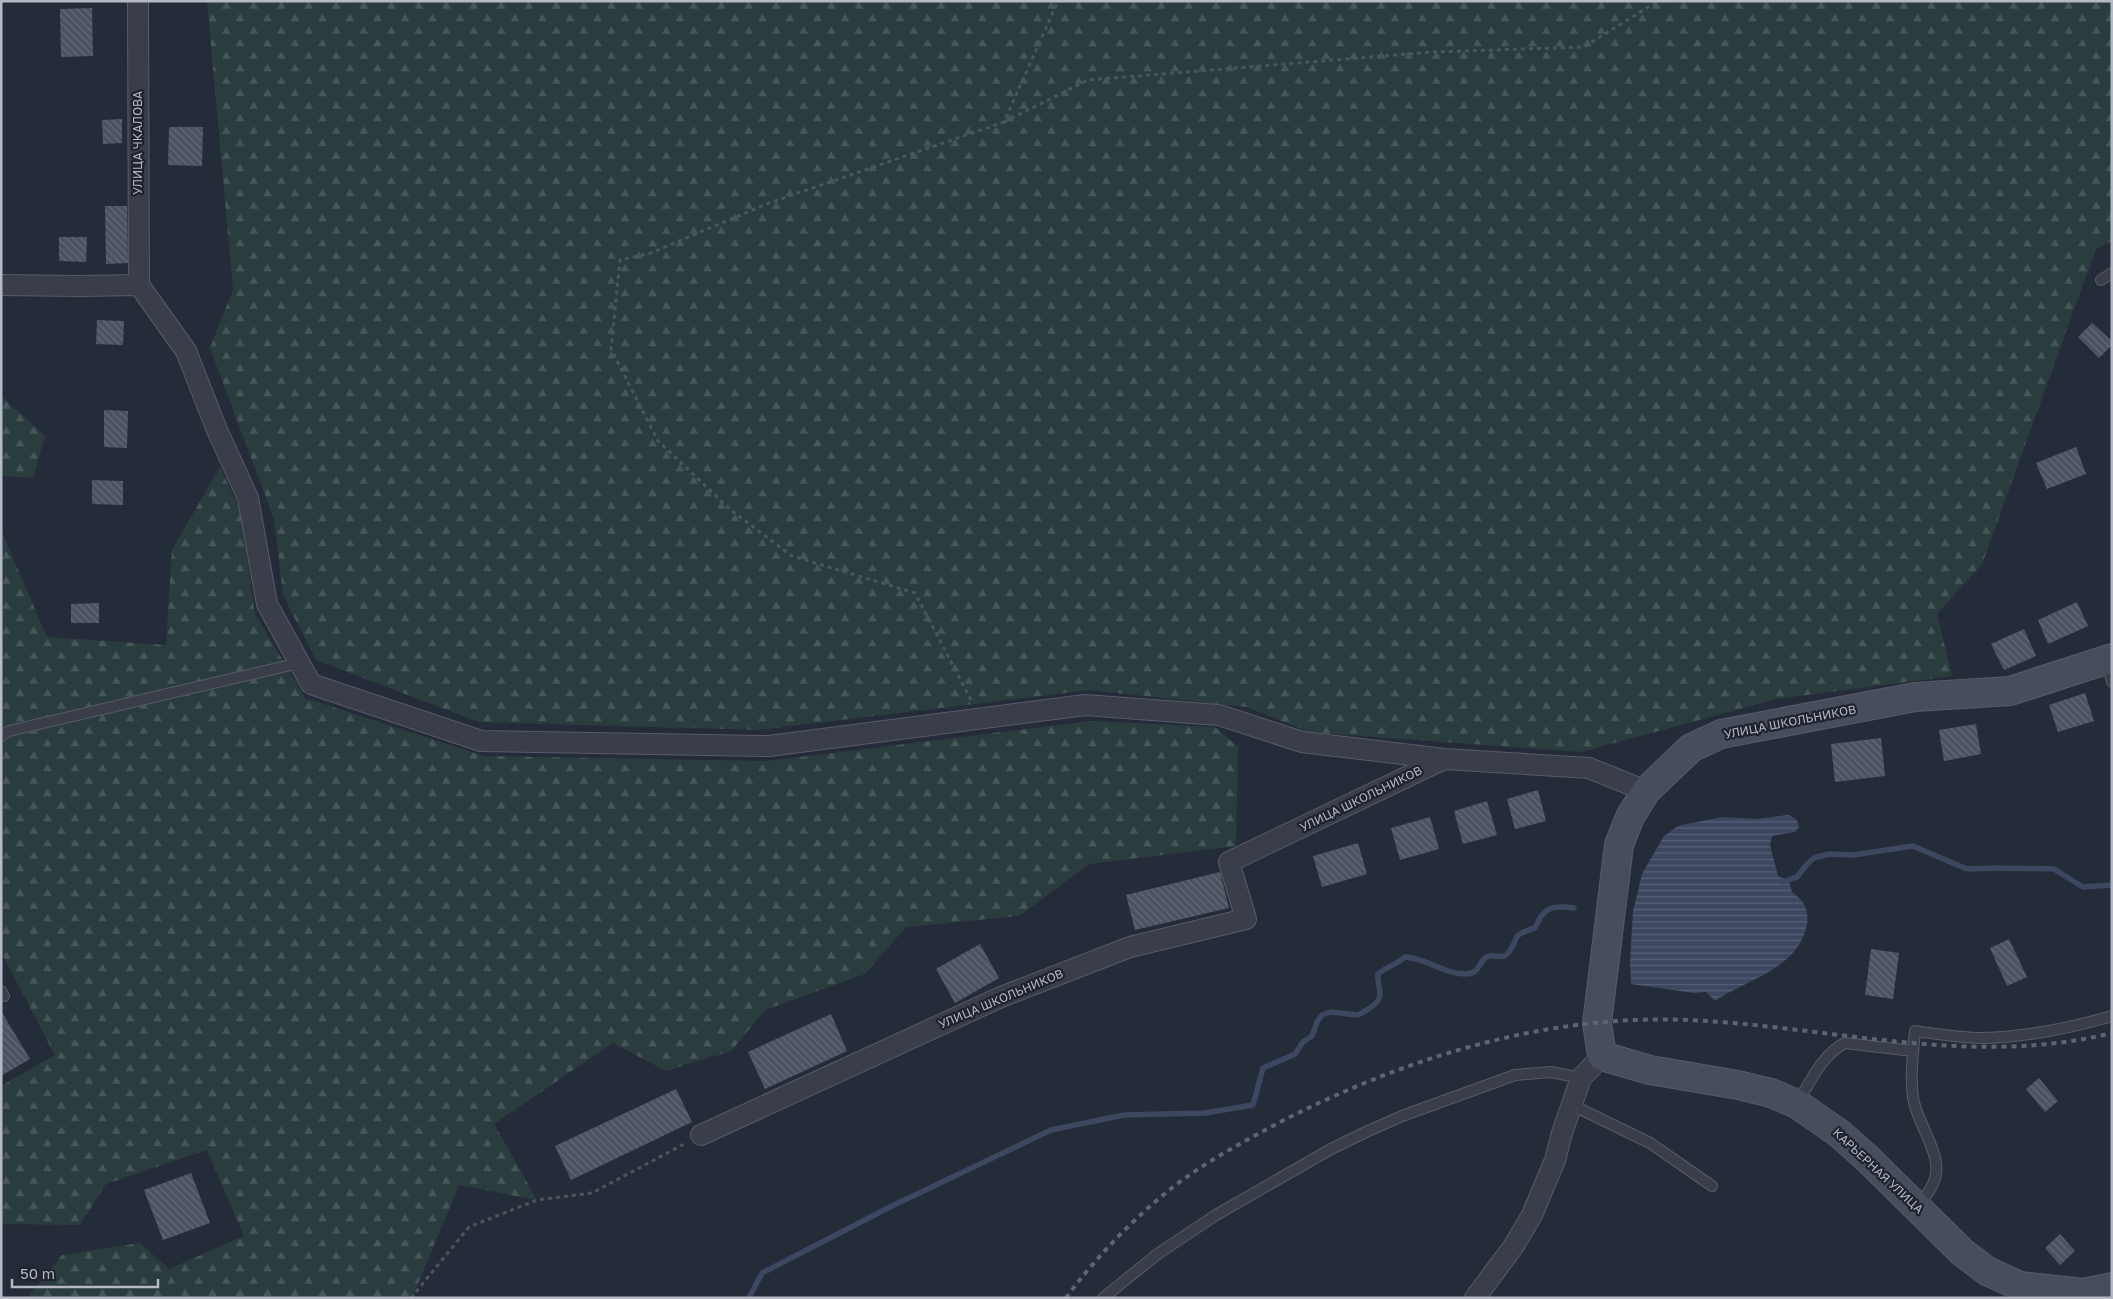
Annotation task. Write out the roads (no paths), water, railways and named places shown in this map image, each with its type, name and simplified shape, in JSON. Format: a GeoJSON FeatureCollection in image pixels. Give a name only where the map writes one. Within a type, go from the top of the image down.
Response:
{"type":"FeatureCollection","features":[{"type":"Feature","properties":{"kind":"street","name":"УЛИЦА ЧКАЛОВА"},"geometry":{"type":"LineString","coordinates":[[138,1],[139,285]]}},
{"type":"Feature","properties":{"kind":"street"},"geometry":{"type":"LineString","coordinates":[[1,285],[139,285],[186,351],[217,430],[248,498],[267,604],[311,684],[481,741],[768,746],[1085,705],[1219,715],[1302,742],[1444,759]]}},
{"type":"Feature","properties":{"kind":"street","name":"УЛИЦА ШКОЛЬНИКОВ"},"geometry":{"type":"LineString","coordinates":[[700,1135],[1001,997],[1130,947],[1246,919],[1228,862],[1444,759],[1589,768],[1646,791],[1691,748],[1722,734],[1915,697],[2010,691],[2110,666]]}},
{"type":"Feature","properties":{"kind":"street"},"geometry":{"type":"LineString","coordinates":[[1475,1298],[1513,1247],[1532,1215],[1555,1160],[1562,1133],[1582,1078],[1602,1056],[1597,1023],[1619,845],[1630,817],[1646,791]]}},
{"type":"Feature","properties":{"kind":"street","name":"КАРЬЕРНАЯ УЛИЦА"},"geometry":{"type":"LineString","coordinates":[[1602,1056],[1650,1070],[1738,1084],[1771,1093],[1797,1104],[1840,1134],[1962,1252],[2018,1292],[2084,1293],[2112,1287]]}},
{"type":"Feature","properties":{"kind":"lane"},"geometry":{"type":"LineString","coordinates":[[2101,280],[2112,273]]}},
{"type":"Feature","properties":{"kind":"lane"},"geometry":{"type":"LineString","coordinates":[[1,736],[8,731],[299,663]]}},
{"type":"Feature","properties":{"kind":"lane"},"geometry":{"type":"LineString","coordinates":[[1916,1207],[1934,1182],[1937,1162],[1916,1114],[1912,1096],[1915,1031],[1957,1036],[2007,1036],[2082,1024],[2112,1016]]}},
{"type":"Feature","properties":{"kind":"lane"},"geometry":{"type":"LineString","coordinates":[[1797,1104],[1828,1054],[1844,1043],[1913,1051]]}},
{"type":"Feature","properties":{"kind":"lane"},"geometry":{"type":"LineString","coordinates":[[1103,1298],[1137,1269],[1216,1215],[1366,1132],[1402,1116],[1515,1076],[1551,1072],[1582,1078]]}},
{"type":"Feature","properties":{"kind":"lane"},"geometry":{"type":"LineString","coordinates":[[1572,1105],[1650,1143],[1712,1186]]}},
{"type":"Feature","properties":{"kind":"water"},"geometry":{"type":"Polygon","coordinates":[[[1789,815],[1797,820],[1799,827],[1795,832],[1772,836],[1770,845],[1778,876],[1789,881],[1792,892],[1800,898],[1806,910],[1807,924],[1802,939],[1794,952],[1770,971],[1715,1001],[1706,992],[1694,993],[1631,984],[1630,962],[1633,911],[1642,874],[1664,836],[1678,826],[1722,817],[1756,819],[1789,815]]]}},
{"type":"Feature","properties":{"kind":"waterway"},"geometry":{"type":"LineString","coordinates":[[1783,882],[1797,877],[1814,858],[1829,854],[1853,855],[1913,846],[1967,869],[2054,869],[2083,887],[2112,885]]}},
{"type":"Feature","properties":{"kind":"waterway"},"geometry":{"type":"LineString","coordinates":[[749,1298],[762,1273],[890,1207],[1051,1130],[1124,1115],[1205,1113],[1253,1105],[1263,1068],[1295,1054],[1303,1042],[1312,1036],[1317,1022],[1322,1015],[1330,1012],[1358,1015],[1372,1007],[1379,998],[1378,974],[1405,957],[1458,973],[1471,973],[1477,969],[1486,957],[1505,956],[1510,951],[1517,936],[1535,928],[1538,921],[1549,909],[1554,907],[1574,908]]}},
{"type":"Feature","properties":{"kind":"railway"},"geometry":{"type":"LineString","coordinates":[[1066,1298],[1108,1248],[1141,1215],[1175,1186],[1213,1160],[1248,1139],[1331,1097],[1429,1059],[1480,1044],[1531,1032],[1583,1024],[1635,1020],[1688,1020],[1741,1024],[1953,1046],[2006,1047],[2059,1043],[2112,1033]]}}]}
